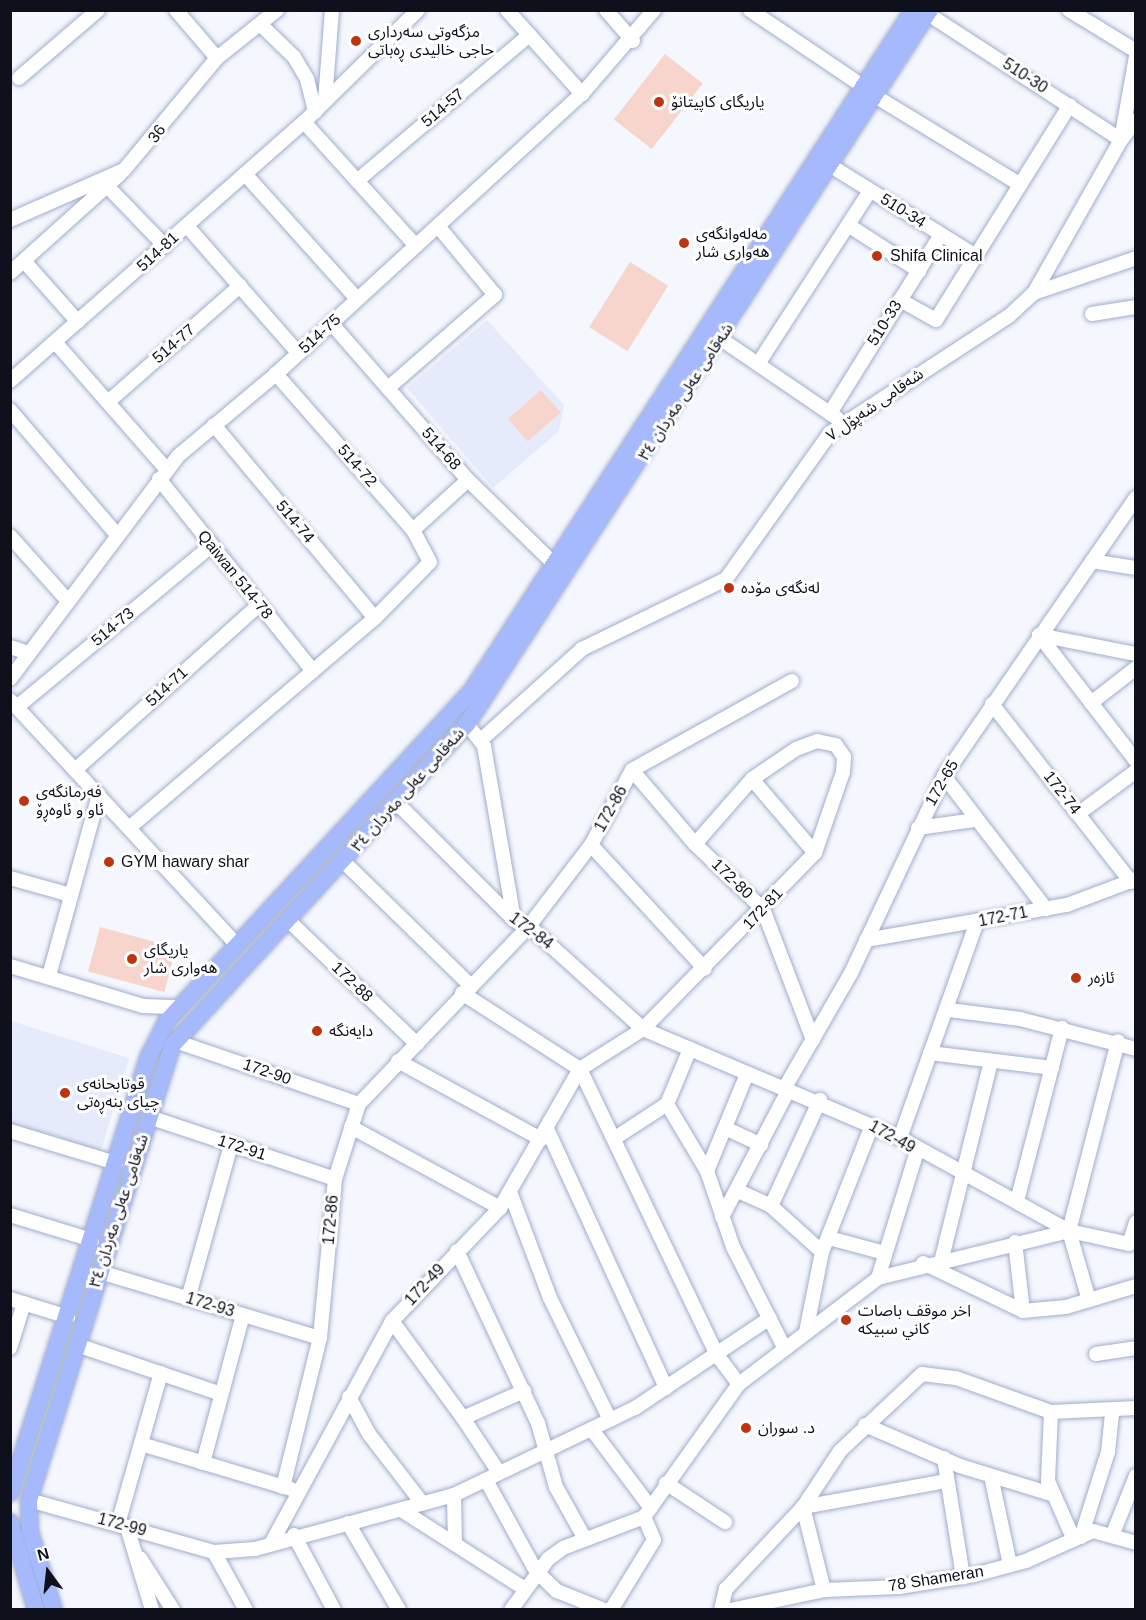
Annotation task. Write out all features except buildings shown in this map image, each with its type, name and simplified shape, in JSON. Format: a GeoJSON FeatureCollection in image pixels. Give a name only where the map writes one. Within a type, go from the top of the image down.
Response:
{"type":"FeatureCollection","features":[{"type":"Feature","properties":{"kind":"main road","name":"شەقامی عەلی مەردان ٣٤"},"geometry":{"type":"LineString","coordinates":[[10,1493],[150,1056],[166,1021],[235,943],[456,712],[557,567],[869,92],[916,12]]}},
{"type":"Feature","properties":{"kind":"main road","name":"شەقامی عەلی مەردان ٣٤"},"geometry":{"type":"LineString","coordinates":[[54,1610],[30,1532],[29,1500],[175,1041],[344,862],[467,724],[721,339],[831,166],[869,92]]}},
{"type":"Feature","properties":{"kind":"main road"},"geometry":{"type":"LineString","coordinates":[[288,889],[303,903]]}},
{"type":"Feature","properties":{"kind":"main road"},"geometry":{"type":"LineString","coordinates":[[267,911],[285,923]]}},
{"type":"Feature","properties":{"kind":"main road"},"geometry":{"type":"LineString","coordinates":[[11,1528],[36,1610]]}},
{"type":"Feature","properties":{"kind":"street"},"geometry":{"type":"LineString","coordinates":[[19,78],[98,10]]}},
{"type":"Feature","properties":{"kind":"street"},"geometry":{"type":"LineString","coordinates":[[176,10],[217,58]]}},
{"type":"Feature","properties":{"kind":"street","name":"36"},"geometry":{"type":"LineString","coordinates":[[10,220],[124,170],[217,58],[277,10]]}},
{"type":"Feature","properties":{"kind":"street"},"geometry":{"type":"LineString","coordinates":[[325,101],[332,10]]}},
{"type":"Feature","properties":{"kind":"street","name":"514-81"},"geometry":{"type":"LineString","coordinates":[[10,381],[315,112],[418,10]]}},
{"type":"Feature","properties":{"kind":"street"},"geometry":{"type":"LineString","coordinates":[[507,10],[582,94]]}},
{"type":"Feature","properties":{"kind":"street"},"geometry":{"type":"LineString","coordinates":[[606,10],[633,41]]}},
{"type":"Feature","properties":{"kind":"street","name":"514-75"},"geometry":{"type":"LineString","coordinates":[[10,679],[163,474],[214,425],[276,374],[582,94],[633,41],[654,10]]}},
{"type":"Feature","properties":{"kind":"street"},"geometry":{"type":"LineString","coordinates":[[750,10],[869,92],[1019,184]]}},
{"type":"Feature","properties":{"kind":"street"},"geometry":{"type":"LineString","coordinates":[[1069,10],[1136,51]]}},
{"type":"Feature","properties":{"kind":"street","name":"510-30"},"geometry":{"type":"LineString","coordinates":[[916,12],[1070,105],[1121,140]]}},
{"type":"Feature","properties":{"kind":"street"},"geometry":{"type":"LineString","coordinates":[[261,25],[294,57],[307,79],[315,112]]}},
{"type":"Feature","properties":{"kind":"street","name":"514-57"},"geometry":{"type":"LineString","coordinates":[[357,181],[529,35]]}},
{"type":"Feature","properties":{"kind":"street","name":"شەقامی شەپۆل ٧"},"geometry":{"type":"LineString","coordinates":[[482,739],[582,649],[726,579],[820,443],[843,424],[1009,316],[1034,293],[1121,140],[1134,64]]}},
{"type":"Feature","properties":{"kind":"street"},"geometry":{"type":"LineString","coordinates":[[900,300],[936,320],[1070,105]]}},
{"type":"Feature","properties":{"kind":"street"},"geometry":{"type":"LineString","coordinates":[[1121,140],[1136,120]]}},
{"type":"Feature","properties":{"kind":"street"},"geometry":{"type":"LineString","coordinates":[[304,122],[416,246]]}},
{"type":"Feature","properties":{"kind":"street","name":"510-34"},"geometry":{"type":"LineString","coordinates":[[831,166],[976,256]]}},
{"type":"Feature","properties":{"kind":"street"},"geometry":{"type":"LineString","coordinates":[[78,322],[16,264],[109,188],[124,170]]}},
{"type":"Feature","properties":{"kind":"street"},"geometry":{"type":"LineString","coordinates":[[245,174],[357,299]]}},
{"type":"Feature","properties":{"kind":"street"},"geometry":{"type":"LineString","coordinates":[[109,188],[165,246]]}},
{"type":"Feature","properties":{"kind":"street"},"geometry":{"type":"LineString","coordinates":[[758,364],[870,191]]}},
{"type":"Feature","properties":{"kind":"street"},"geometry":{"type":"LineString","coordinates":[[848,225],[919,271]]}},
{"type":"Feature","properties":{"kind":"street"},"geometry":{"type":"LineString","coordinates":[[187,226],[298,353]]}},
{"type":"Feature","properties":{"kind":"street"},"geometry":{"type":"LineString","coordinates":[[388,388],[495,295],[438,226]]}},
{"type":"Feature","properties":{"kind":"street","name":"510-33"},"geometry":{"type":"LineString","coordinates":[[830,412],[941,235]]}},
{"type":"Feature","properties":{"kind":"street"},"geometry":{"type":"LineString","coordinates":[[1034,293],[1136,258]]}},
{"type":"Feature","properties":{"kind":"street","name":"514-77"},"geometry":{"type":"LineString","coordinates":[[108,402],[240,286]]}},
{"type":"Feature","properties":{"kind":"street"},"geometry":{"type":"LineString","coordinates":[[1092,314],[1136,307]]}},
{"type":"Feature","properties":{"kind":"street","name":"514-68"},"geometry":{"type":"LineString","coordinates":[[331,323],[468,480],[557,567]]}},
{"type":"Feature","properties":{"kind":"street"},"geometry":{"type":"LineString","coordinates":[[721,339],[830,412],[843,424]]}},
{"type":"Feature","properties":{"kind":"street","name":"Qaiwan 514-78"},"geometry":{"type":"LineString","coordinates":[[55,342],[108,402],[163,474],[210,547],[313,671]]}},
{"type":"Feature","properties":{"kind":"street","name":"514-72"},"geometry":{"type":"LineString","coordinates":[[276,374],[413,530],[430,562],[375,618]]}},
{"type":"Feature","properties":{"kind":"street"},"geometry":{"type":"LineString","coordinates":[[10,410],[117,535]]}},
{"type":"Feature","properties":{"kind":"street","name":"514-74"},"geometry":{"type":"LineString","coordinates":[[214,425],[375,618]]}},
{"type":"Feature","properties":{"kind":"street"},"geometry":{"type":"LineString","coordinates":[[413,530],[468,480]]}},
{"type":"Feature","properties":{"kind":"street","name":"172-65"},"geometry":{"type":"LineString","coordinates":[[722,1217],[738,1191],[786,1090],[866,940],[944,776],[1039,635],[1136,498]]}},
{"type":"Feature","properties":{"kind":"street"},"geometry":{"type":"LineString","coordinates":[[10,536],[68,601]]}},
{"type":"Feature","properties":{"kind":"street","name":"514-73"},"geometry":{"type":"LineString","coordinates":[[14,703],[210,547]]}},
{"type":"Feature","properties":{"kind":"street"},"geometry":{"type":"LineString","coordinates":[[1092,561],[1136,568]]}},
{"type":"Feature","properties":{"kind":"street","name":"514-71"},"geometry":{"type":"LineString","coordinates":[[75,770],[259,604]]}},
{"type":"Feature","properties":{"kind":"street"},"geometry":{"type":"LineString","coordinates":[[129,828],[375,618]]}},
{"type":"Feature","properties":{"kind":"street"},"geometry":{"type":"LineString","coordinates":[[1039,635],[1136,654]]}},
{"type":"Feature","properties":{"kind":"street"},"geometry":{"type":"LineString","coordinates":[[1039,635],[1136,761]]}},
{"type":"Feature","properties":{"kind":"street"},"geometry":{"type":"LineString","coordinates":[[10,647],[29,653]]}},
{"type":"Feature","properties":{"kind":"street"},"geometry":{"type":"LineString","coordinates":[[1091,703],[1136,668]]}},
{"type":"Feature","properties":{"kind":"street","name":"172-86"},"geometry":{"type":"LineString","coordinates":[[283,1487],[320,1338],[335,1179],[359,1104],[466,989],[530,926],[591,844],[632,770],[792,681]]}},
{"type":"Feature","properties":{"kind":"street"},"geometry":{"type":"LineString","coordinates":[[14,703],[235,943]]}},
{"type":"Feature","properties":{"kind":"street","name":"172-74"},"geometry":{"type":"LineString","coordinates":[[992,704],[1133,880]]}},
{"type":"Feature","properties":{"kind":"street"},"geometry":{"type":"LineString","coordinates":[[467,724],[482,739],[514,920]]}},
{"type":"Feature","properties":{"kind":"street","name":"172-81"},"geometry":{"type":"LineString","coordinates":[[580,1069],[609,1053],[643,1029],[705,969],[815,852],[844,757],[837,745],[817,741],[752,779]]}},
{"type":"Feature","properties":{"kind":"street","name":"172-80"},"geometry":{"type":"LineString","coordinates":[[632,770],[695,844],[763,909],[813,1040]]}},
{"type":"Feature","properties":{"kind":"street"},"geometry":{"type":"LineString","coordinates":[[1078,814],[1136,771]]}},
{"type":"Feature","properties":{"kind":"street"},"geometry":{"type":"LineString","coordinates":[[944,776],[975,820],[1046,909]]}},
{"type":"Feature","properties":{"kind":"street"},"geometry":{"type":"LineString","coordinates":[[695,844],[752,779],[815,852]]}},
{"type":"Feature","properties":{"kind":"street"},"geometry":{"type":"LineString","coordinates":[[49,976],[99,795]]}},
{"type":"Feature","properties":{"kind":"street","name":"172-84"},"geometry":{"type":"LineString","coordinates":[[397,803],[514,920],[530,926],[643,1029]]}},
{"type":"Feature","properties":{"kind":"street"},"geometry":{"type":"LineString","coordinates":[[918,828],[975,820]]}},
{"type":"Feature","properties":{"kind":"street"},"geometry":{"type":"LineString","coordinates":[[591,844],[705,969]]}},
{"type":"Feature","properties":{"kind":"street"},"geometry":{"type":"LineString","coordinates":[[344,862],[466,989],[580,1069],[717,1355],[739,1384]]}},
{"type":"Feature","properties":{"kind":"street"},"geometry":{"type":"LineString","coordinates":[[10,878],[71,895]]}},
{"type":"Feature","properties":{"kind":"street","name":"172-71"},"geometry":{"type":"LineString","coordinates":[[866,940],[1046,909],[1133,880]]}},
{"type":"Feature","properties":{"kind":"street"},"geometry":{"type":"LineString","coordinates":[[900,1138],[930,1053],[949,1010],[977,922]]}},
{"type":"Feature","properties":{"kind":"street","name":"172-88"},"geometry":{"type":"LineString","coordinates":[[285,923],[417,1044]]}},
{"type":"Feature","properties":{"kind":"street"},"geometry":{"type":"LineString","coordinates":[[10,966],[143,1006],[166,1021]]}},
{"type":"Feature","properties":{"kind":"street"},"geometry":{"type":"LineString","coordinates":[[143,1006],[178,1007]]}},
{"type":"Feature","properties":{"kind":"street"},"geometry":{"type":"LineString","coordinates":[[949,1010],[1062,1028],[1118,1041],[1136,1049]]}},
{"type":"Feature","properties":{"kind":"street"},"geometry":{"type":"LineString","coordinates":[[1017,1201],[1062,1028]]}},
{"type":"Feature","properties":{"kind":"street","name":"172-49"},"geometry":{"type":"LineString","coordinates":[[643,1029],[786,1090],[820,1100],[900,1138],[917,1151],[1017,1201],[1069,1231]]}},
{"type":"Feature","properties":{"kind":"street","name":"172-90"},"geometry":{"type":"LineString","coordinates":[[175,1041],[359,1104]]}},
{"type":"Feature","properties":{"kind":"street"},"geometry":{"type":"LineString","coordinates":[[1089,1300],[1069,1231],[1118,1041]]}},
{"type":"Feature","properties":{"kind":"street"},"geometry":{"type":"LineString","coordinates":[[615,1138],[668,1104],[690,1049]]}},
{"type":"Feature","properties":{"kind":"street"},"geometry":{"type":"LineString","coordinates":[[930,1053],[1052,1068]]}},
{"type":"Feature","properties":{"kind":"street"},"geometry":{"type":"LineString","coordinates":[[942,1258],[966,1175],[992,1061]]}},
{"type":"Feature","properties":{"kind":"street"},"geometry":{"type":"LineString","coordinates":[[398,1062],[544,1134],[666,1388]]}},
{"type":"Feature","properties":{"kind":"street","name":"172-49"},"geometry":{"type":"LineString","coordinates":[[272,1542],[297,1491],[392,1321],[500,1208],[580,1069]]}},
{"type":"Feature","properties":{"kind":"street"},"geometry":{"type":"LineString","coordinates":[[707,1171],[747,1074]]}},
{"type":"Feature","properties":{"kind":"street"},"geometry":{"type":"LineString","coordinates":[[771,1206],[820,1100]]}},
{"type":"Feature","properties":{"kind":"street"},"geometry":{"type":"LineString","coordinates":[[668,1104],[707,1171],[722,1217],[784,1347]]}},
{"type":"Feature","properties":{"kind":"street","name":"172-91"},"geometry":{"type":"LineString","coordinates":[[149,1117],[335,1179]]}},
{"type":"Feature","properties":{"kind":"street"},"geometry":{"type":"LineString","coordinates":[[806,1332],[822,1252],[872,1125]]}},
{"type":"Feature","properties":{"kind":"street"},"geometry":{"type":"LineString","coordinates":[[351,1127],[500,1208]]}},
{"type":"Feature","properties":{"kind":"street"},"geometry":{"type":"LineString","coordinates":[[725,1128],[761,1145]]}},
{"type":"Feature","properties":{"kind":"street"},"geometry":{"type":"LineString","coordinates":[[10,1131],[116,1163]]}},
{"type":"Feature","properties":{"kind":"street"},"geometry":{"type":"LineString","coordinates":[[188,1299],[231,1145]]}},
{"type":"Feature","properties":{"kind":"street"},"geometry":{"type":"LineString","coordinates":[[878,1278],[881,1252],[917,1151]]}},
{"type":"Feature","properties":{"kind":"street"},"geometry":{"type":"LineString","coordinates":[[738,1191],[771,1206],[822,1252]]}},
{"type":"Feature","properties":{"kind":"street"},"geometry":{"type":"LineString","coordinates":[[510,1192],[550,1298],[610,1420]]}},
{"type":"Feature","properties":{"kind":"street"},"geometry":{"type":"LineString","coordinates":[[10,1215],[92,1240]]}},
{"type":"Feature","properties":{"kind":"street"},"geometry":{"type":"LineString","coordinates":[[511,1610],[548,1559],[584,1537],[633,1526],[647,1513],[666,1483],[739,1384],[784,1347],[878,1278],[942,1258],[1069,1231],[1129,1244],[1136,1222]]}},
{"type":"Feature","properties":{"kind":"street"},"geometry":{"type":"LineString","coordinates":[[829,1238],[881,1252]]}},
{"type":"Feature","properties":{"kind":"street"},"geometry":{"type":"LineString","coordinates":[[1015,1242],[1023,1311]]}},
{"type":"Feature","properties":{"kind":"street"},"geometry":{"type":"LineString","coordinates":[[457,1251],[524,1391],[547,1450],[556,1487],[584,1537]]}},
{"type":"Feature","properties":{"kind":"street"},"geometry":{"type":"LineString","coordinates":[[922,1263],[1023,1311],[1089,1300],[1136,1286]]}},
{"type":"Feature","properties":{"kind":"street","name":"172-93"},"geometry":{"type":"LineString","coordinates":[[100,1272],[320,1338]]}},
{"type":"Feature","properties":{"kind":"street"},"geometry":{"type":"LineString","coordinates":[[10,1299],[68,1317]]}},
{"type":"Feature","properties":{"kind":"street"},"geometry":{"type":"LineString","coordinates":[[10,1348],[24,1303]]}},
{"type":"Feature","properties":{"kind":"street"},"geometry":{"type":"LineString","coordinates":[[203,1463],[243,1315]]}},
{"type":"Feature","properties":{"kind":"street","name":"172-99"},"geometry":{"type":"LineString","coordinates":[[29,1500],[214,1552],[239,1552],[294,1535],[403,1511],[454,1495],[498,1472],[593,1431],[666,1388],[770,1318]]}},
{"type":"Feature","properties":{"kind":"street"},"geometry":{"type":"LineString","coordinates":[[392,1321],[463,1418],[498,1472]]}},
{"type":"Feature","properties":{"kind":"street"},"geometry":{"type":"LineString","coordinates":[[77,1345],[221,1394]]}},
{"type":"Feature","properties":{"kind":"street"},"geometry":{"type":"LineString","coordinates":[[1096,1354],[1136,1348]]}},
{"type":"Feature","properties":{"kind":"street"},"geometry":{"type":"LineString","coordinates":[[161,1373],[141,1444],[122,1526],[172,1610]]}},
{"type":"Feature","properties":{"kind":"street"},"geometry":{"type":"LineString","coordinates":[[722,1610],[726,1589],[758,1549],[803,1507],[819,1478],[864,1425],[922,1374],[956,1378],[1051,1412],[1112,1413],[1136,1408]]}},
{"type":"Feature","properties":{"kind":"street"},"geometry":{"type":"LineString","coordinates":[[463,1418],[524,1391]]}},
{"type":"Feature","properties":{"kind":"street"},"geometry":{"type":"LineString","coordinates":[[350,1397],[369,1434],[423,1504]]}},
{"type":"Feature","properties":{"kind":"street"},"geometry":{"type":"LineString","coordinates":[[1051,1412],[1048,1481],[1078,1538]]}},
{"type":"Feature","properties":{"kind":"street"},"geometry":{"type":"LineString","coordinates":[[1078,1538],[1108,1452],[1112,1413]]}},
{"type":"Feature","properties":{"kind":"street"},"geometry":{"type":"LineString","coordinates":[[864,1425],[991,1476],[1054,1495]]}},
{"type":"Feature","properties":{"kind":"street"},"geometry":{"type":"LineString","coordinates":[[593,1431],[647,1513],[654,1540],[611,1610]]}},
{"type":"Feature","properties":{"kind":"street"},"geometry":{"type":"LineString","coordinates":[[141,1444],[297,1491]]}},
{"type":"Feature","properties":{"kind":"street"},"geometry":{"type":"LineString","coordinates":[[944,1458],[963,1577]]}},
{"type":"Feature","properties":{"kind":"street"},"geometry":{"type":"LineString","coordinates":[[991,1476],[1010,1566]]}},
{"type":"Feature","properties":{"kind":"street"},"geometry":{"type":"LineString","coordinates":[[1112,1536],[1136,1476]]}},
{"type":"Feature","properties":{"kind":"street"},"geometry":{"type":"LineString","coordinates":[[486,1480],[538,1573],[557,1591],[604,1610]]}},
{"type":"Feature","properties":{"kind":"street"},"geometry":{"type":"LineString","coordinates":[[803,1507],[946,1481]]}},
{"type":"Feature","properties":{"kind":"street"},"geometry":{"type":"LineString","coordinates":[[666,1483],[725,1522]]}},
{"type":"Feature","properties":{"kind":"street"},"geometry":{"type":"LineString","coordinates":[[454,1495],[455,1544]]}},
{"type":"Feature","properties":{"kind":"street"},"geometry":{"type":"LineString","coordinates":[[803,1507],[824,1590]]}},
{"type":"Feature","properties":{"kind":"street"},"geometry":{"type":"LineString","coordinates":[[403,1511],[525,1590]]}},
{"type":"Feature","properties":{"kind":"street"},"geometry":{"type":"LineString","coordinates":[[348,1523],[399,1610]]}},
{"type":"Feature","properties":{"kind":"street","name":"78 Shameran"},"geometry":{"type":"LineString","coordinates":[[730,1610],[824,1590],[963,1577],[1010,1566],[1094,1532],[1136,1543]]}},
{"type":"Feature","properties":{"kind":"street"},"geometry":{"type":"LineString","coordinates":[[294,1535],[334,1610]]}},
{"type":"Feature","properties":{"kind":"street"},"geometry":{"type":"LineString","coordinates":[[134,1548],[152,1610]]}},
{"type":"Feature","properties":{"kind":"street"},"geometry":{"type":"LineString","coordinates":[[214,1552],[246,1610]]}},
{"type":"Feature","properties":{"kind":"shaded area","name":"یاریگای کاپیتانۆ"},"geometry":{"type":"Polygon","coordinates":[[[665,54],[703,84],[652,149],[614,119],[665,54]]]}},
{"type":"Feature","properties":{"kind":"shaded area"},"geometry":{"type":"Polygon","coordinates":[[[630,262],[668,286],[627,351],[589,327],[630,262]]]}},
{"type":"Feature","properties":{"kind":"shaded area"},"geometry":{"type":"Polygon","coordinates":[[[487,320],[564,405],[559,431],[493,488],[407,388],[487,320]]]}},
{"type":"Feature","properties":{"kind":"shaded area"},"geometry":{"type":"Polygon","coordinates":[[[541,390],[561,413],[527,442],[508,419],[541,390]]]}},
{"type":"Feature","properties":{"kind":"shaded area","name":"یاریگای هەواری شار"},"geometry":{"type":"Polygon","coordinates":[[[100,927],[176,947],[164,992],[88,971],[100,927]]]}},
{"type":"Feature","properties":{"kind":"shaded area","name":"قوتابحانەی چیای بنەڕەتی"},"geometry":{"type":"Polygon","coordinates":[[[11,1021],[129,1058],[99,1157],[11,1128],[11,1021]]]}},
{"type":"Feature","properties":{"kind":"place","name":"مزگەوتی سەرداری حاجی خالیدی ڕەباتی"},"geometry":{"type":"Point","coordinates":[356,41]}},
{"type":"Feature","properties":{"kind":"place","name":"یاریگای کاپیتانۆ"},"geometry":{"type":"Point","coordinates":[659,102]}},
{"type":"Feature","properties":{"kind":"place","name":"مەلەوانگەی هەواری شار"},"geometry":{"type":"Point","coordinates":[684,243]}},
{"type":"Feature","properties":{"kind":"place","name":"Shifa Clinical"},"geometry":{"type":"Point","coordinates":[877,256]}},
{"type":"Feature","properties":{"kind":"place","name":"لەنگەی مۆدە"},"geometry":{"type":"Point","coordinates":[729,588]}},
{"type":"Feature","properties":{"kind":"place","name":"فەرمانگەی ئاو و ئاوەڕۆ"},"geometry":{"type":"Point","coordinates":[24,801]}},
{"type":"Feature","properties":{"kind":"place","name":"GYM hawary shar"},"geometry":{"type":"Point","coordinates":[109,862]}},
{"type":"Feature","properties":{"kind":"place","name":"یاریگای هەواری شار"},"geometry":{"type":"Point","coordinates":[132,959]}},
{"type":"Feature","properties":{"kind":"place","name":"ئازەر"},"geometry":{"type":"Point","coordinates":[1076,978]}},
{"type":"Feature","properties":{"kind":"place","name":"دایەنگە"},"geometry":{"type":"Point","coordinates":[317,1031]}},
{"type":"Feature","properties":{"kind":"place","name":"قوتابحانەی چیای بنەڕەتی"},"geometry":{"type":"Point","coordinates":[65,1093]}},
{"type":"Feature","properties":{"kind":"place","name":"اخر موقف باصات كاني سبيكه"},"geometry":{"type":"Point","coordinates":[846,1320]}},
{"type":"Feature","properties":{"kind":"place","name":"د. سوران"},"geometry":{"type":"Point","coordinates":[746,1428]}}]}
